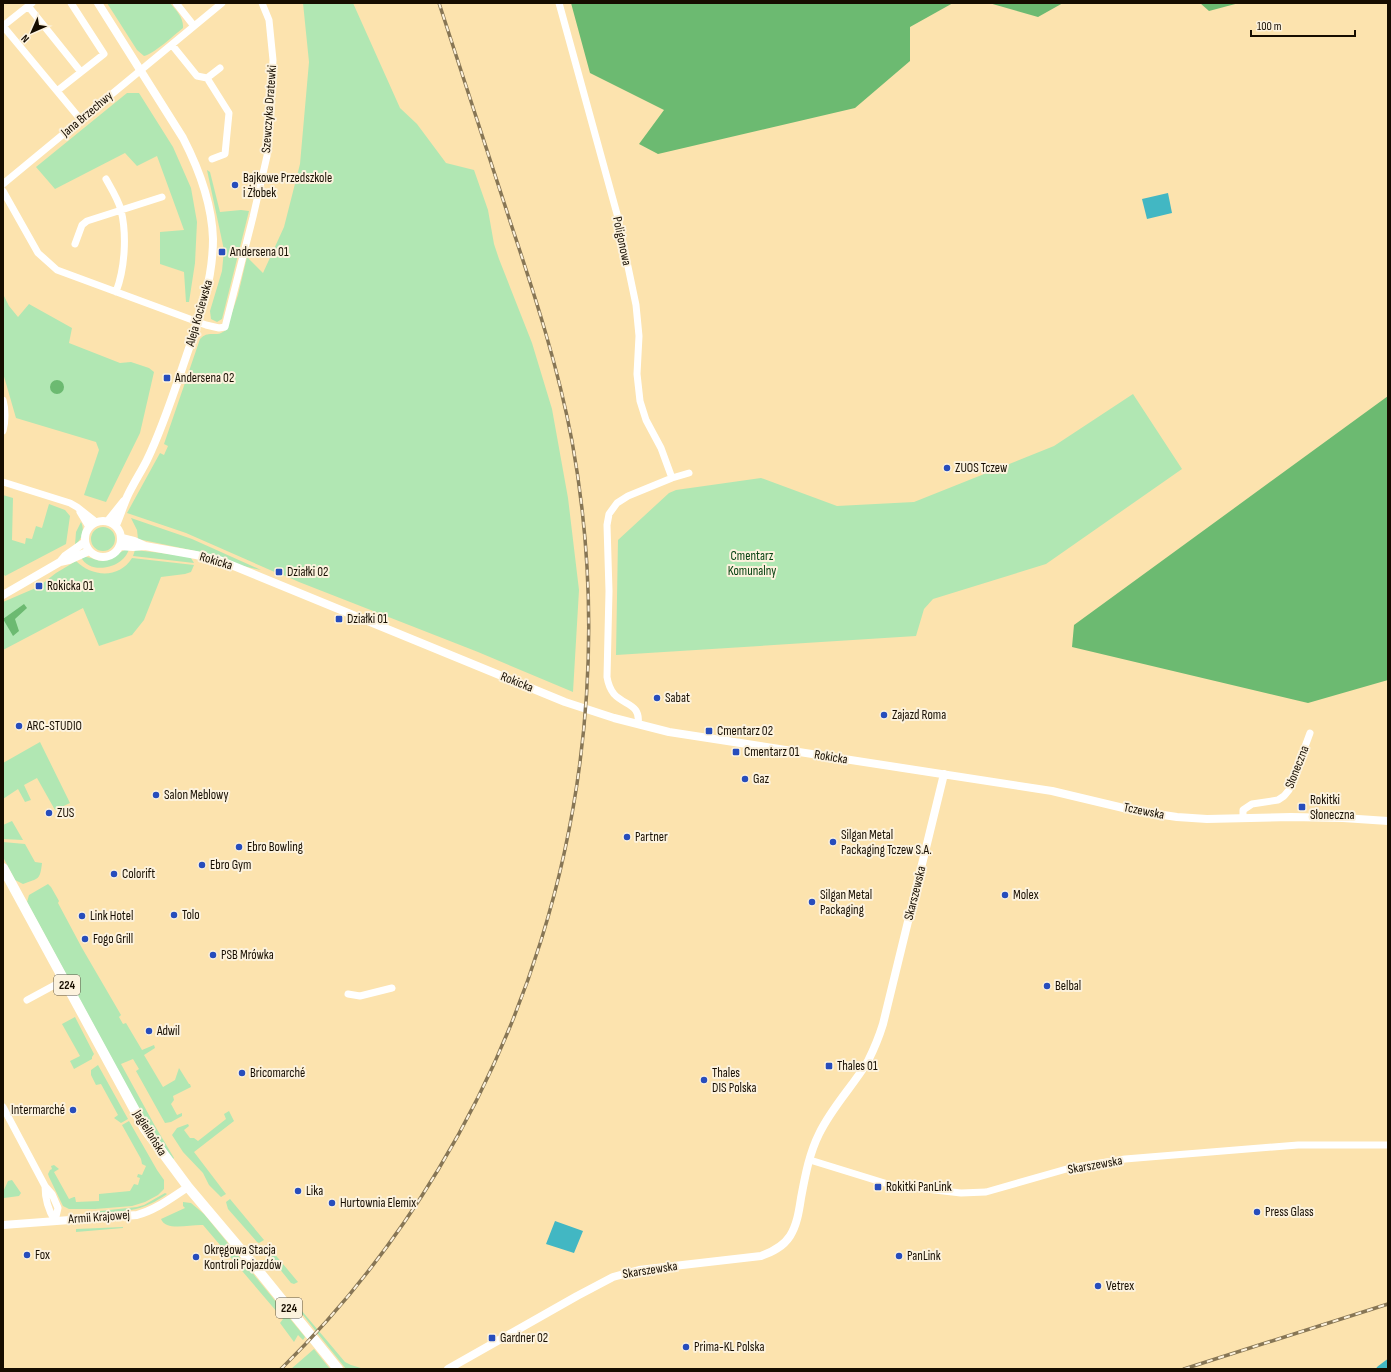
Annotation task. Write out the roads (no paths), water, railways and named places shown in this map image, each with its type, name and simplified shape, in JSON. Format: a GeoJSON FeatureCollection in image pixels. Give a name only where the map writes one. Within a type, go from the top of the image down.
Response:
{"type":"FeatureCollection","features":[{"type":"Feature","properties":{"kind":"main road","name":"Jagiellońska"},"geometry":{"type":"LineString","coordinates":[[3,868],[145,1129],[188,1187],[338,1369]]}},
{"type":"Feature","properties":{"kind":"street"},"geometry":{"type":"LineString","coordinates":[[57,91],[104,54],[71,3]]}},
{"type":"Feature","properties":{"kind":"street","name":"Aleja Kociewska"},"geometry":{"type":"LineString","coordinates":[[98,3],[183,138],[196,165],[206,197],[213,238],[210,277],[206,296],[164,420],[147,460],[112,523]]}},
{"type":"Feature","properties":{"kind":"street"},"geometry":{"type":"LineString","coordinates":[[176,3],[194,26]]}},
{"type":"Feature","properties":{"kind":"street","name":"Jana Brzechwy"},"geometry":{"type":"LineString","coordinates":[[3,184],[222,3]]}},
{"type":"Feature","properties":{"kind":"street","name":"Szewczyka Dratewki"},"geometry":{"type":"LineString","coordinates":[[3,191],[38,253],[62,273],[198,322],[222,328],[226,324],[267,156],[272,60],[269,20],[262,3]]}},
{"type":"Feature","properties":{"kind":"street","name":"Poligonowa"},"geometry":{"type":"LineString","coordinates":[[559,3],[617,214],[636,305],[639,336],[637,374],[640,401],[646,420],[661,448],[672,478]]}},
{"type":"Feature","properties":{"kind":"street"},"geometry":{"type":"LineString","coordinates":[[81,72],[30,5],[3,26],[81,120]]}},
{"type":"Feature","properties":{"kind":"street"},"geometry":{"type":"LineString","coordinates":[[172,45],[197,76],[207,78],[229,113],[225,154],[212,159]]}},
{"type":"Feature","properties":{"kind":"street"},"geometry":{"type":"LineString","coordinates":[[207,78],[220,68]]}},
{"type":"Feature","properties":{"kind":"street"},"geometry":{"type":"LineString","coordinates":[[106,179],[121,210],[125,250],[120,282],[116,292]]}},
{"type":"Feature","properties":{"kind":"street"},"geometry":{"type":"LineString","coordinates":[[75,244],[82,225],[87,221],[162,196]]}},
{"type":"Feature","properties":{"kind":"street"},"geometry":{"type":"LineString","coordinates":[[3,400],[6,411],[3,430]]}},
{"type":"Feature","properties":{"kind":"street"},"geometry":{"type":"LineString","coordinates":[[638,724],[639,718],[637,711],[614,695],[608,685],[606,677],[608,598],[607,525],[609,514],[617,502],[633,493],[672,478],[689,474]]}},
{"type":"Feature","properties":{"kind":"street"},"geometry":{"type":"LineString","coordinates":[[3,482],[70,503],[77,507],[92,525]]}},
{"type":"Feature","properties":{"kind":"street"},"geometry":{"type":"LineString","coordinates":[[100,521],[112,523],[120,531],[121,542],[117,552],[106,557],[100,557],[89,551],[85,542],[86,532],[92,525],[100,521]]}},
{"type":"Feature","properties":{"kind":"street"},"geometry":{"type":"LineString","coordinates":[[60,562],[65,556],[85,542]]}},
{"type":"Feature","properties":{"kind":"street","name":"Rokicka"},"geometry":{"type":"LineString","coordinates":[[121,542],[133,547],[145,546],[219,560],[565,702],[614,718],[687,735],[903,768]]}},
{"type":"Feature","properties":{"kind":"street"},"geometry":{"type":"LineString","coordinates":[[3,595],[60,562],[69,560],[89,551]]}},
{"type":"Feature","properties":{"kind":"street","name":"Słoneczna"},"geometry":{"type":"LineString","coordinates":[[1243,818],[1243,810],[1252,804],[1278,800],[1287,793],[1310,733]]}},
{"type":"Feature","properties":{"kind":"street","name":"Tczewska"},"geometry":{"type":"LineString","coordinates":[[903,768],[1052,791],[1136,811],[1190,818],[1343,818],[1388,821]]}},
{"type":"Feature","properties":{"kind":"street","name":"Skarszewska"},"geometry":{"type":"LineString","coordinates":[[448,1369],[613,1277],[639,1270],[761,1256],[774,1251],[790,1236],[796,1224],[810,1160],[819,1134],[876,1046],[883,1024],[944,774]]}},
{"type":"Feature","properties":{"kind":"street"},"geometry":{"type":"LineString","coordinates":[[27,1000],[64,980]]}},
{"type":"Feature","properties":{"kind":"street"},"geometry":{"type":"LineString","coordinates":[[348,994],[360,996],[392,988]]}},
{"type":"Feature","properties":{"kind":"street"},"geometry":{"type":"LineString","coordinates":[[3,1107],[45,1186],[48,1211],[55,1221]]}},
{"type":"Feature","properties":{"kind":"street","name":"Skarszewska"},"geometry":{"type":"LineString","coordinates":[[810,1160],[891,1185],[973,1193],[986,1192],[1010,1186],[1070,1168],[1125,1159],[1298,1145],[1388,1145]]}},
{"type":"Feature","properties":{"kind":"street","name":"Armii Krajowej"},"geometry":{"type":"LineString","coordinates":[[3,1225],[136,1215],[148,1212],[188,1187]]}},
{"type":"Feature","properties":{"kind":"water"},"geometry":{"type":"Polygon","coordinates":[[[1168,193],[1172,213],[1147,219],[1142,199],[1168,193]]]}},
{"type":"Feature","properties":{"kind":"water"},"geometry":{"type":"Polygon","coordinates":[[[555,1221],[583,1231],[574,1253],[546,1244],[555,1221]]]}},
{"type":"Feature","properties":{"kind":"waterway"},"geometry":{"type":"LineString","coordinates":[[1380,1369],[1388,1363]]}},
{"type":"Feature","properties":{"kind":"railway"},"geometry":{"type":"LineString","coordinates":[[281,1369],[366,1274],[438,1170],[496,1058],[541,941],[571,819],[587,694],[587,568],[572,441],[553,357],[439,3]]}},
{"type":"Feature","properties":{"kind":"railway"},"geometry":{"type":"LineString","coordinates":[[1184,1369],[1388,1304]]}},
{"type":"Feature","properties":{"kind":"place","name":"Bajkowe Przedszkole i Żłobek"},"geometry":{"type":"Point","coordinates":[235,185]}},
{"type":"Feature","properties":{"kind":"place","name":"Andersena 01"},"geometry":{"type":"Point","coordinates":[222,252]}},
{"type":"Feature","properties":{"kind":"place","name":"Andersena 02"},"geometry":{"type":"Point","coordinates":[167,378]}},
{"type":"Feature","properties":{"kind":"place","name":"ZUOS Tczew"},"geometry":{"type":"Point","coordinates":[947,468]}},
{"type":"Feature","properties":{"kind":"place","name":"Działki 02"},"geometry":{"type":"Point","coordinates":[279,572]}},
{"type":"Feature","properties":{"kind":"place","name":"Rokicka 01"},"geometry":{"type":"Point","coordinates":[39,586]}},
{"type":"Feature","properties":{"kind":"place","name":"Działki 01"},"geometry":{"type":"Point","coordinates":[339,619]}},
{"type":"Feature","properties":{"kind":"place","name":"Sabat"},"geometry":{"type":"Point","coordinates":[657,698]}},
{"type":"Feature","properties":{"kind":"place","name":"Zajazd Roma"},"geometry":{"type":"Point","coordinates":[884,715]}},
{"type":"Feature","properties":{"kind":"place","name":"ARC-STUDIO"},"geometry":{"type":"Point","coordinates":[19,726]}},
{"type":"Feature","properties":{"kind":"place","name":"Cmentarz 02"},"geometry":{"type":"Point","coordinates":[709,731]}},
{"type":"Feature","properties":{"kind":"place","name":"Cmentarz 01"},"geometry":{"type":"Point","coordinates":[736,752]}},
{"type":"Feature","properties":{"kind":"place","name":"Gaz"},"geometry":{"type":"Point","coordinates":[745,779]}},
{"type":"Feature","properties":{"kind":"place","name":"Salon Meblowy"},"geometry":{"type":"Point","coordinates":[156,795]}},
{"type":"Feature","properties":{"kind":"place","name":"Rokitki Słoneczna"},"geometry":{"type":"Point","coordinates":[1302,807]}},
{"type":"Feature","properties":{"kind":"place","name":"ZUS"},"geometry":{"type":"Point","coordinates":[49,813]}},
{"type":"Feature","properties":{"kind":"place","name":"Partner"},"geometry":{"type":"Point","coordinates":[627,837]}},
{"type":"Feature","properties":{"kind":"place","name":"Silgan Metal Packaging Tczew S.A."},"geometry":{"type":"Point","coordinates":[833,842]}},
{"type":"Feature","properties":{"kind":"place","name":"Ebro Bowling"},"geometry":{"type":"Point","coordinates":[239,847]}},
{"type":"Feature","properties":{"kind":"place","name":"Ebro Gym"},"geometry":{"type":"Point","coordinates":[202,865]}},
{"type":"Feature","properties":{"kind":"place","name":"Colorift"},"geometry":{"type":"Point","coordinates":[114,874]}},
{"type":"Feature","properties":{"kind":"place","name":"Molex"},"geometry":{"type":"Point","coordinates":[1005,895]}},
{"type":"Feature","properties":{"kind":"place","name":"Silgan Metal Packaging"},"geometry":{"type":"Point","coordinates":[812,902]}},
{"type":"Feature","properties":{"kind":"place","name":"Tolo"},"geometry":{"type":"Point","coordinates":[174,915]}},
{"type":"Feature","properties":{"kind":"place","name":"Link Hotel"},"geometry":{"type":"Point","coordinates":[82,916]}},
{"type":"Feature","properties":{"kind":"place","name":"Fogo Grill"},"geometry":{"type":"Point","coordinates":[85,939]}},
{"type":"Feature","properties":{"kind":"place","name":"PSB Mrówka"},"geometry":{"type":"Point","coordinates":[213,955]}},
{"type":"Feature","properties":{"kind":"place","name":"Belbal"},"geometry":{"type":"Point","coordinates":[1047,986]}},
{"type":"Feature","properties":{"kind":"place","name":"Adwil"},"geometry":{"type":"Point","coordinates":[149,1031]}},
{"type":"Feature","properties":{"kind":"place","name":"Thales 01"},"geometry":{"type":"Point","coordinates":[829,1066]}},
{"type":"Feature","properties":{"kind":"place","name":"Bricomarché"},"geometry":{"type":"Point","coordinates":[242,1073]}},
{"type":"Feature","properties":{"kind":"place","name":"Thales DIS Polska"},"geometry":{"type":"Point","coordinates":[704,1080]}},
{"type":"Feature","properties":{"kind":"place","name":"Intermarché"},"geometry":{"type":"Point","coordinates":[73,1110]}},
{"type":"Feature","properties":{"kind":"place","name":"Rokitki PanLink"},"geometry":{"type":"Point","coordinates":[878,1187]}},
{"type":"Feature","properties":{"kind":"place","name":"Lika"},"geometry":{"type":"Point","coordinates":[298,1191]}},
{"type":"Feature","properties":{"kind":"place","name":"Hurtownia Elemix"},"geometry":{"type":"Point","coordinates":[332,1203]}},
{"type":"Feature","properties":{"kind":"place","name":"Press Glass"},"geometry":{"type":"Point","coordinates":[1257,1212]}},
{"type":"Feature","properties":{"kind":"place","name":"Fox"},"geometry":{"type":"Point","coordinates":[27,1255]}},
{"type":"Feature","properties":{"kind":"place","name":"PanLink"},"geometry":{"type":"Point","coordinates":[899,1256]}},
{"type":"Feature","properties":{"kind":"place","name":"Okręgowa Stacja Kontroli Pojazdów"},"geometry":{"type":"Point","coordinates":[196,1257]}},
{"type":"Feature","properties":{"kind":"place","name":"Vetrex"},"geometry":{"type":"Point","coordinates":[1098,1286]}},
{"type":"Feature","properties":{"kind":"place","name":"Gardner 02"},"geometry":{"type":"Point","coordinates":[492,1338]}},
{"type":"Feature","properties":{"kind":"place","name":"Prima-KL Polska"},"geometry":{"type":"Point","coordinates":[686,1347]}},
{"type":"Feature","properties":{"kind":"park label","name":"Cmentarz Komunalny"},"geometry":{"type":"Point","coordinates":[752,564]}}]}
